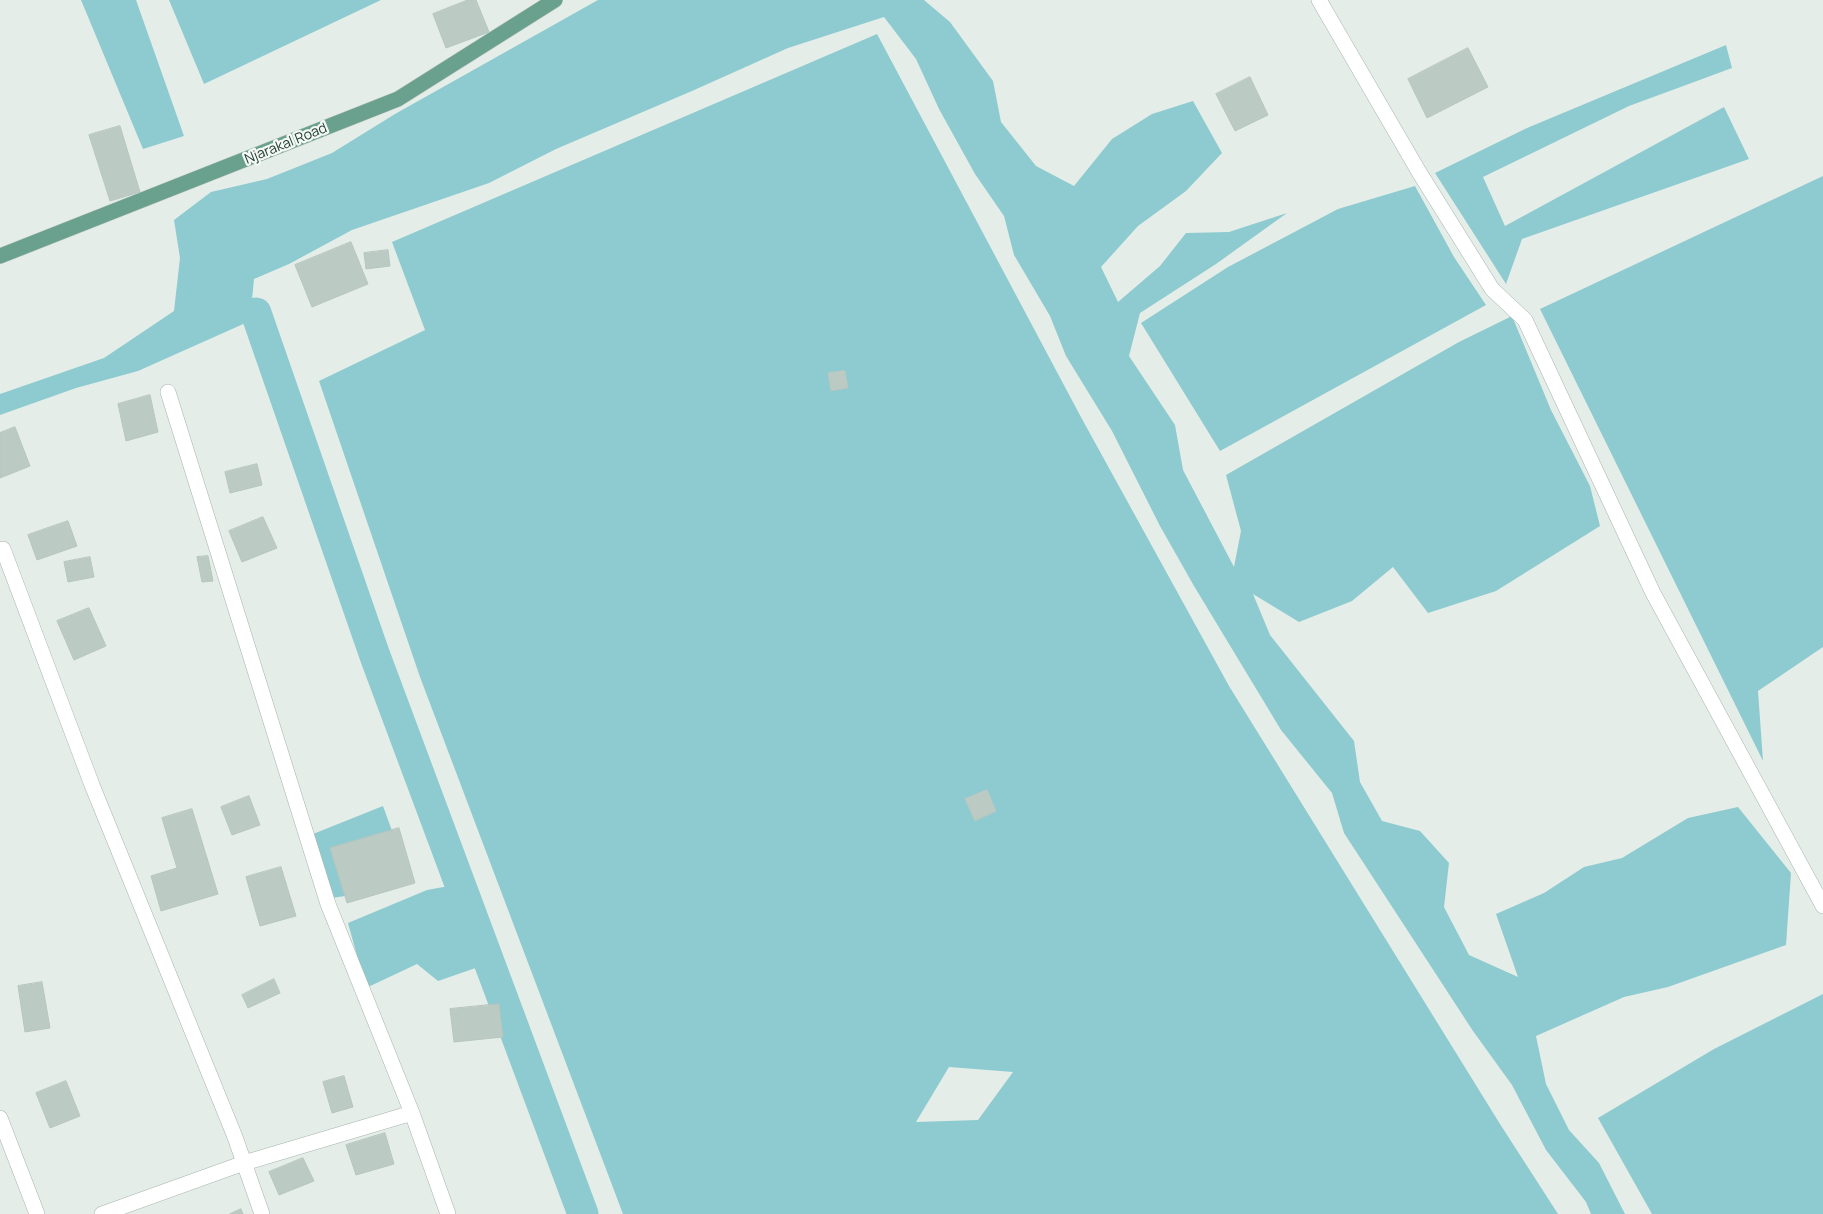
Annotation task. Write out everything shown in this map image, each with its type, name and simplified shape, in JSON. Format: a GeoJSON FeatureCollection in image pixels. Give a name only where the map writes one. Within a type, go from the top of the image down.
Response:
{"type":"FeatureCollection","features":[{"type":"Feature","properties":{"kind":"main road","name":"Njarakal Road"},"geometry":{"type":"LineString","coordinates":[[0,256],[398,99],[555,0]]}},
{"type":"Feature","properties":{"kind":"street"},"geometry":{"type":"LineString","coordinates":[[1319,0],[1419,172],[1492,289],[1526,320],[1652,593],[1823,906]]}},
{"type":"Feature","properties":{"kind":"street"},"geometry":{"type":"LineString","coordinates":[[168,392],[328,904],[412,1113],[448,1214]]}},
{"type":"Feature","properties":{"kind":"street"},"geometry":{"type":"LineString","coordinates":[[3,549],[92,785],[235,1137],[262,1214]]}},
{"type":"Feature","properties":{"kind":"street"},"geometry":{"type":"LineString","coordinates":[[102,1214],[244,1164],[412,1113]]}},
{"type":"Feature","properties":{"kind":"street"},"geometry":{"type":"LineString","coordinates":[[0,1118],[37,1214]]}},
{"type":"Feature","properties":{"kind":"water"},"geometry":{"type":"Polygon","coordinates":[[[81,0],[136,0],[184,136],[143,149],[81,0]]]}},
{"type":"Feature","properties":{"kind":"water"},"geometry":{"type":"Polygon","coordinates":[[[169,0],[381,0],[204,84],[169,0]]]}},
{"type":"Feature","properties":{"kind":"water"},"geometry":{"type":"Polygon","coordinates":[[[598,0],[924,0],[950,22],[993,81],[1001,122],[1036,166],[1074,186],[1112,139],[1152,114],[1193,101],[1222,153],[1186,191],[1138,226],[1101,267],[1118,302],[1160,266],[1186,233],[1229,232],[1287,213],[1216,264],[1140,313],[1129,356],[1175,425],[1183,470],[1234,567],[1241,531],[1226,475],[1459,342],[1512,316],[1551,410],[1590,486],[1600,526],[1496,591],[1428,613],[1393,567],[1352,601],[1299,622],[1253,594],[1270,635],[1354,741],[1360,782],[1382,821],[1420,831],[1449,863],[1444,907],[1469,955],[1518,977],[1496,914],[1544,893],[1584,867],[1622,858],[1688,818],[1738,807],[1791,873],[1786,945],[1668,987],[1624,997],[1536,1036],[1546,1084],[1569,1130],[1599,1163],[1625,1214],[1591,1214],[1586,1202],[1546,1150],[1512,1085],[1473,1031],[1344,833],[1332,793],[1281,730],[1160,526],[1112,431],[1066,356],[1050,316],[1014,255],[1004,216],[975,174],[939,109],[916,59],[884,17],[788,48],[556,149],[489,183],[352,230],[289,264],[254,279],[250,321],[138,371],[76,388],[0,415],[0,394],[104,358],[174,311],[180,258],[174,220],[211,192],[267,179],[332,153],[395,114],[598,0]]]}},
{"type":"Feature","properties":{"kind":"water"},"geometry":{"type":"Polygon","coordinates":[[[877,34],[1082,419],[1229,686],[1500,1124],[1558,1214],[623,1214],[420,677],[319,381],[425,330],[392,242],[877,34]],[[845,371],[829,373],[848,388],[845,371]],[[987,790],[965,799],[975,820],[996,811],[987,790]],[[949,1067],[916,1122],[978,1120],[1013,1072],[949,1067]]]}},
{"type":"Feature","properties":{"kind":"water"},"geometry":{"type":"Polygon","coordinates":[[[1726,45],[1732,68],[1629,106],[1483,177],[1505,226],[1724,107],[1749,159],[1522,239],[1506,284],[1435,173],[1527,128],[1726,45]]]}},
{"type":"Feature","properties":{"kind":"water"},"geometry":{"type":"Polygon","coordinates":[[[1823,176],[1823,647],[1758,691],[1763,761],[1540,309],[1823,176]]]}},
{"type":"Feature","properties":{"kind":"water"},"geometry":{"type":"Polygon","coordinates":[[[1415,186],[1454,257],[1486,305],[1220,451],[1141,323],[1228,267],[1338,209],[1415,186]]]}},
{"type":"Feature","properties":{"kind":"water"},"geometry":{"type":"Polygon","coordinates":[[[383,806],[407,872],[365,893],[332,898],[313,834],[383,806]]]}},
{"type":"Feature","properties":{"kind":"water"},"geometry":{"type":"Polygon","coordinates":[[[460,884],[490,963],[438,981],[417,964],[366,988],[348,923],[427,890],[460,884]]]}},
{"type":"Feature","properties":{"kind":"water"},"geometry":{"type":"Polygon","coordinates":[[[1823,994],[1823,1214],[1652,1214],[1598,1118],[1714,1049],[1823,994]]]}},
{"type":"Feature","properties":{"kind":"building"},"geometry":{"type":"Polygon","coordinates":[[[468,0],[476,0],[489,32],[446,48],[433,14],[468,0]]]}},
{"type":"Feature","properties":{"kind":"building"},"geometry":{"type":"Polygon","coordinates":[[[1468,48],[1488,87],[1427,118],[1408,79],[1468,48]]]}},
{"type":"Feature","properties":{"kind":"building"},"geometry":{"type":"Polygon","coordinates":[[[1250,77],[1268,115],[1235,131],[1216,94],[1250,77]]]}},
{"type":"Feature","properties":{"kind":"building"},"geometry":{"type":"Polygon","coordinates":[[[120,126],[140,192],[110,201],[89,135],[120,126]]]}},
{"type":"Feature","properties":{"kind":"building"},"geometry":{"type":"Polygon","coordinates":[[[351,242],[368,284],[312,307],[295,265],[351,242]]]}},
{"type":"Feature","properties":{"kind":"building"},"geometry":{"type":"Polygon","coordinates":[[[388,250],[390,266],[366,269],[364,253],[388,250]]]}},
{"type":"Feature","properties":{"kind":"building"},"geometry":{"type":"Polygon","coordinates":[[[845,371],[848,388],[831,391],[828,373],[845,371]]]}},
{"type":"Feature","properties":{"kind":"building"},"geometry":{"type":"Polygon","coordinates":[[[150,395],[158,432],[126,441],[118,404],[150,395]]]}},
{"type":"Feature","properties":{"kind":"building"},"geometry":{"type":"Polygon","coordinates":[[[15,427],[30,466],[0,478],[0,433],[15,427]]]}},
{"type":"Feature","properties":{"kind":"building"},"geometry":{"type":"Polygon","coordinates":[[[257,464],[262,485],[230,493],[225,472],[257,464]]]}},
{"type":"Feature","properties":{"kind":"building"},"geometry":{"type":"Polygon","coordinates":[[[263,517],[277,548],[242,562],[229,531],[263,517]]]}},
{"type":"Feature","properties":{"kind":"building"},"geometry":{"type":"Polygon","coordinates":[[[68,521],[77,546],[37,560],[28,535],[68,521]]]}},
{"type":"Feature","properties":{"kind":"building"},"geometry":{"type":"Polygon","coordinates":[[[208,556],[213,581],[202,582],[197,557],[208,556]]]}},
{"type":"Feature","properties":{"kind":"building"},"geometry":{"type":"Polygon","coordinates":[[[90,557],[94,577],[68,582],[64,562],[90,557]]]}},
{"type":"Feature","properties":{"kind":"building"},"geometry":{"type":"Polygon","coordinates":[[[89,608],[106,646],[74,660],[57,621],[89,608]]]}},
{"type":"Feature","properties":{"kind":"building"},"geometry":{"type":"Polygon","coordinates":[[[987,790],[996,811],[975,821],[965,799],[987,790]]]}},
{"type":"Feature","properties":{"kind":"building"},"geometry":{"type":"Polygon","coordinates":[[[249,796],[260,825],[232,835],[221,807],[249,796]]]}},
{"type":"Feature","properties":{"kind":"building"},"geometry":{"type":"Polygon","coordinates":[[[192,809],[218,894],[161,911],[151,876],[177,868],[162,818],[192,809]]]}},
{"type":"Feature","properties":{"kind":"building"},"geometry":{"type":"Polygon","coordinates":[[[399,828],[415,883],[347,903],[330,848],[399,828]]]}},
{"type":"Feature","properties":{"kind":"building"},"geometry":{"type":"Polygon","coordinates":[[[281,867],[296,916],[260,926],[246,877],[281,867]]]}},
{"type":"Feature","properties":{"kind":"building"},"geometry":{"type":"Polygon","coordinates":[[[274,979],[280,993],[248,1008],[242,995],[274,979]]]}},
{"type":"Feature","properties":{"kind":"building"},"geometry":{"type":"Polygon","coordinates":[[[42,982],[50,1028],[25,1032],[18,986],[42,982]]]}},
{"type":"Feature","properties":{"kind":"building"},"geometry":{"type":"Polygon","coordinates":[[[499,1004],[503,1037],[454,1042],[450,1009],[499,1004]]]}},
{"type":"Feature","properties":{"kind":"building"},"geometry":{"type":"Polygon","coordinates":[[[344,1076],[353,1107],[332,1113],[323,1082],[344,1076]]]}},
{"type":"Feature","properties":{"kind":"building"},"geometry":{"type":"Polygon","coordinates":[[[66,1081],[80,1116],[50,1128],[36,1093],[66,1081]]]}},
{"type":"Feature","properties":{"kind":"building"},"geometry":{"type":"Polygon","coordinates":[[[385,1133],[394,1164],[356,1175],[346,1145],[385,1133]]]}},
{"type":"Feature","properties":{"kind":"building"},"geometry":{"type":"Polygon","coordinates":[[[303,1158],[314,1181],[279,1195],[269,1172],[303,1158]]]}},
{"type":"Feature","properties":{"kind":"building"},"geometry":{"type":"Polygon","coordinates":[[[241,1209],[243,1214],[230,1214],[241,1209]]]}},
{"type":"Feature","properties":{"kind":"waterway"},"geometry":{"type":"LineString","coordinates":[[256,313],[375,656],[583,1214]]}}]}
